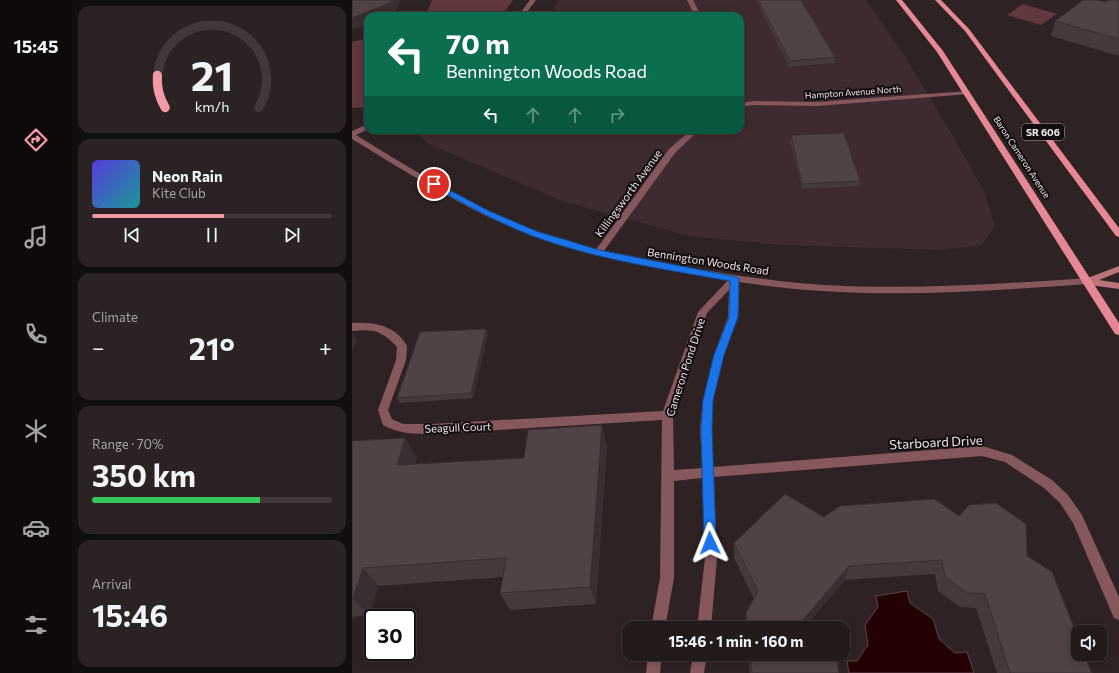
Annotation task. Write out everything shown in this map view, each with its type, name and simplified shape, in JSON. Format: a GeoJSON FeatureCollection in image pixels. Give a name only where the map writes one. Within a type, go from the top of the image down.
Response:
{"type":"FeatureCollection","features":[{"type":"Feature","properties":{"kind":"main road","name":"Baron Cameron Avenue"},"geometry":{"type":"LineString","coordinates":[[899,0],[940,51],[968,93],[1119,331]]}},
{"type":"Feature","properties":{"kind":"main road","name":"SR 606"},"geometry":{"type":"LineString","coordinates":[[938,0],[967,30],[1119,234]]}},
{"type":"Feature","properties":{"kind":"main road"},"geometry":{"type":"LineString","coordinates":[[1088,282],[1119,269]]}},
{"type":"Feature","properties":{"kind":"main road"},"geometry":{"type":"LineString","coordinates":[[1088,282],[1119,286]]}},
{"type":"Feature","properties":{"kind":"street"},"geometry":{"type":"LineString","coordinates":[[524,12],[533,0]]}},
{"type":"Feature","properties":{"kind":"street"},"geometry":{"type":"LineString","coordinates":[[690,0],[696,12]]}},
{"type":"Feature","properties":{"kind":"street","name":"Hampton Avenue North"},"geometry":{"type":"LineString","coordinates":[[744,104],[753,103],[817,104],[968,93]]}},
{"type":"Feature","properties":{"kind":"street"},"geometry":{"type":"LineString","coordinates":[[352,135],[364,128]]}},
{"type":"Feature","properties":{"kind":"street","name":"Killingsworth Avenue"},"geometry":{"type":"LineString","coordinates":[[598,253],[672,151],[690,134]]}},
{"type":"Feature","properties":{"kind":"street","name":"Bennington Woods Road"},"geometry":{"type":"LineString","coordinates":[[352,135],[486,213],[533,233],[598,253],[655,265],[734,279],[846,289],[912,290],[1088,282]]}},
{"type":"Feature","properties":{"kind":"street"},"geometry":{"type":"LineString","coordinates":[[705,621],[711,558],[706,428],[708,400],[719,355],[733,317],[734,279]]}},
{"type":"Feature","properties":{"kind":"street","name":"Cameron Pond Drive"},"geometry":{"type":"LineString","coordinates":[[659,621],[667,578],[667,415],[703,312],[734,279]]}},
{"type":"Feature","properties":{"kind":"street","name":"Seagull Court"},"geometry":{"type":"LineString","coordinates":[[352,327],[375,326],[391,334],[402,346],[402,360],[383,410],[387,422],[394,427],[404,429],[432,429],[667,415]]}},
{"type":"Feature","properties":{"kind":"street","name":"Starboard Drive"},"geometry":{"type":"LineString","coordinates":[[668,476],[982,451],[1008,458],[1048,484],[1064,499],[1078,519],[1119,613]]}},
{"type":"Feature","properties":{"kind":"street"},"geometry":{"type":"LineString","coordinates":[[653,673],[654,661]]}},
{"type":"Feature","properties":{"kind":"street"},"geometry":{"type":"LineString","coordinates":[[697,673],[699,661]]}},
{"type":"Feature","properties":{"kind":"shaded area"},"geometry":{"type":"Polygon","coordinates":[[[432,0],[513,0],[504,12],[424,12],[428,10],[432,0]]]}},
{"type":"Feature","properties":{"kind":"shaded area"},"geometry":{"type":"Polygon","coordinates":[[[559,0],[866,0],[904,55],[946,124],[984,191],[995,226],[982,245],[944,250],[781,245],[689,236],[562,201],[429,144],[418,135],[744,134],[744,12],[552,12],[559,0]]]}},
{"type":"Feature","properties":{"kind":"shaded area"},"geometry":{"type":"Polygon","coordinates":[[[1023,4],[1057,14],[1041,25],[1007,15],[1023,4]]]}},
{"type":"Feature","properties":{"kind":"shaded area"},"geometry":{"type":"Polygon","coordinates":[[[364,39],[364,107],[352,108],[352,42],[364,39]]]}},
{"type":"Feature","properties":{"kind":"shaded area"},"geometry":{"type":"Polygon","coordinates":[[[907,591],[910,603],[933,619],[939,639],[955,653],[967,652],[974,673],[849,673],[847,661],[857,661],[868,645],[865,625],[878,607],[876,596],[907,591]]]}},
{"type":"Feature","properties":{"kind":"building"},"geometry":{"type":"Polygon","coordinates":[[[352,0],[392,0],[390,3],[352,18],[352,0]]]}},
{"type":"Feature","properties":{"kind":"building"},"geometry":{"type":"Polygon","coordinates":[[[758,0],[801,0],[835,57],[790,61],[758,0]]]}},
{"type":"Feature","properties":{"kind":"building"},"geometry":{"type":"Polygon","coordinates":[[[1083,0],[1097,0],[1106,2],[1108,0],[1119,0],[1119,39],[1055,21],[1083,0]]]}},
{"type":"Feature","properties":{"kind":"building"},"geometry":{"type":"Polygon","coordinates":[[[844,133],[860,181],[802,184],[791,135],[844,133]]]}},
{"type":"Feature","properties":{"kind":"building"},"geometry":{"type":"Polygon","coordinates":[[[486,329],[471,393],[397,398],[420,332],[486,329]]]}},
{"type":"Feature","properties":{"kind":"building"},"geometry":{"type":"Polygon","coordinates":[[[602,425],[590,587],[500,593],[506,558],[363,568],[352,599],[352,441],[405,438],[397,465],[524,458],[528,430],[602,425]]]}},
{"type":"Feature","properties":{"kind":"building"},"geometry":{"type":"Polygon","coordinates":[[[785,494],[824,517],[840,506],[934,499],[959,516],[969,505],[996,503],[1026,524],[1027,556],[1052,572],[1073,625],[1071,625],[1071,661],[1087,661],[1092,673],[1010,673],[985,594],[968,593],[945,577],[942,560],[849,566],[802,621],[747,621],[746,613],[758,591],[734,543],[785,494]]]}},
{"type":"Feature","properties":{"kind":"building"},"geometry":{"type":"Polygon","coordinates":[[[751,661],[837,661],[839,673],[752,673],[751,661]]]}},
{"type":"Feature","properties":{"kind":"route"},"geometry":{"type":"LineString","coordinates":[[434,184],[486,213],[533,233],[598,253],[734,279],[733,317],[719,355],[708,400],[706,428],[710,543]]}}]}
